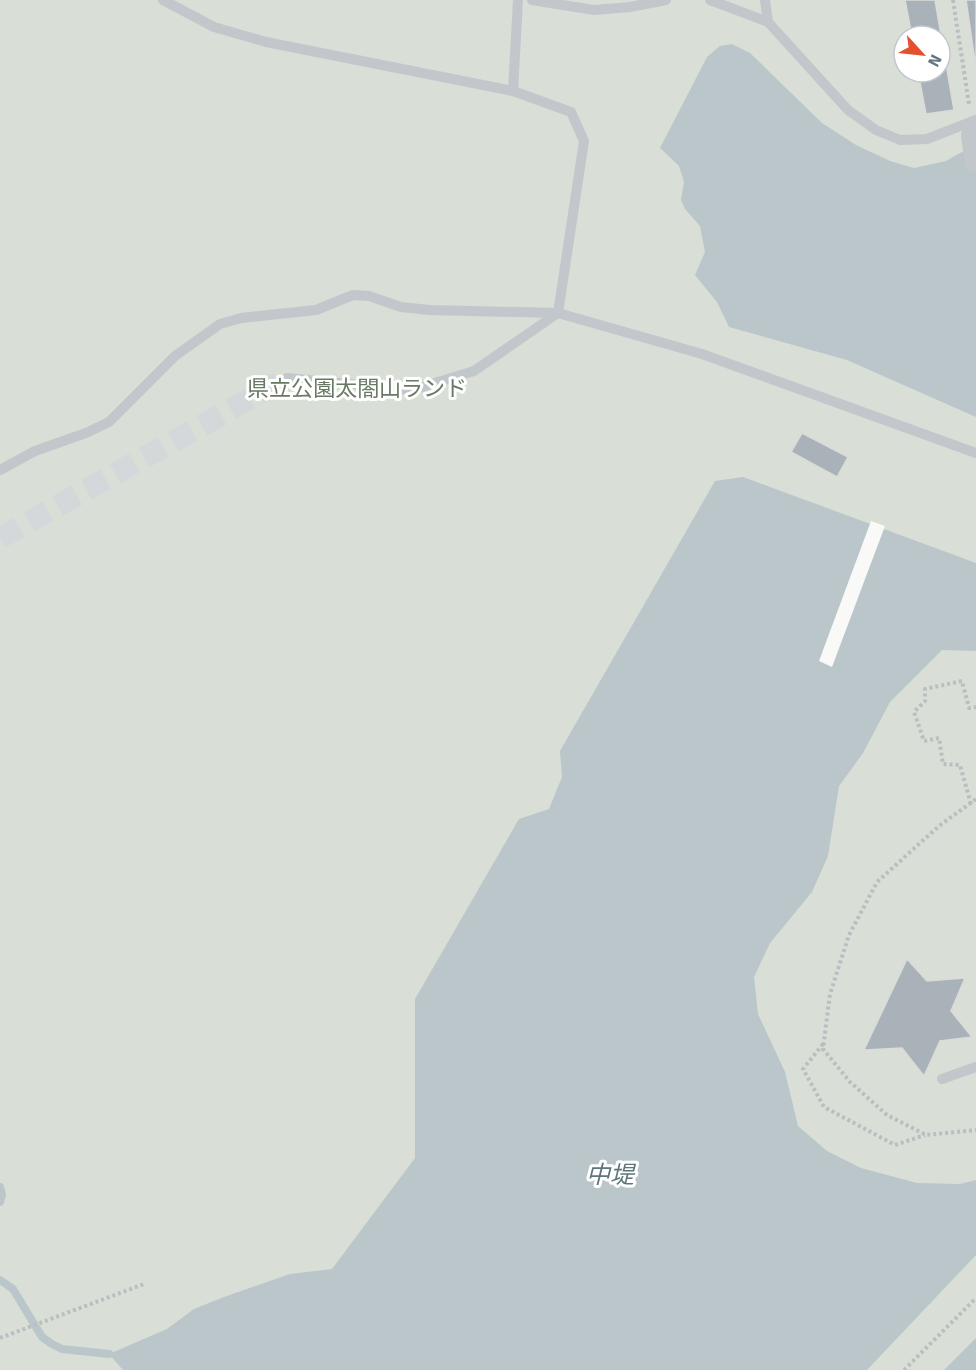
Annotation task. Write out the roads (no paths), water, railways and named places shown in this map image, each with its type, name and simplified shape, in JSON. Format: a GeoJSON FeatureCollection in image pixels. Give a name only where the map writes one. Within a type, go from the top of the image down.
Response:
{"type":"FeatureCollection","features":[{"type":"Feature","properties":{"kind":"street"},"geometry":{"type":"LineString","coordinates":[[973,126],[976,162]]}},
{"type":"Feature","properties":{"kind":"lane"},"geometry":{"type":"LineString","coordinates":[[163,0],[214,27],[266,42],[513,91],[571,112],[584,141],[558,313],[474,371],[412,390],[287,378]]}},
{"type":"Feature","properties":{"kind":"lane"},"geometry":{"type":"LineString","coordinates":[[513,91],[518,0]]}},
{"type":"Feature","properties":{"kind":"lane"},"geometry":{"type":"LineString","coordinates":[[532,0],[594,9],[630,7],[666,0]]}},
{"type":"Feature","properties":{"kind":"lane"},"geometry":{"type":"LineString","coordinates":[[710,0],[768,22],[848,110],[876,130],[900,140],[927,139],[973,126]]}},
{"type":"Feature","properties":{"kind":"lane"},"geometry":{"type":"LineString","coordinates":[[765,0],[768,22]]}},
{"type":"Feature","properties":{"kind":"lane"},"geometry":{"type":"LineString","coordinates":[[0,470],[35,451],[86,433],[109,422],[175,356],[220,324],[241,318],[316,310],[353,295],[369,296],[401,307],[429,310],[558,313],[702,354],[976,453]]}},
{"type":"Feature","properties":{"kind":"lane"},"geometry":{"type":"LineString","coordinates":[[942,1078],[976,1067]]}},
{"type":"Feature","properties":{"kind":"water"},"geometry":{"type":"Polygon","coordinates":[[[732,44],[750,53],[822,123],[856,145],[890,161],[914,168],[946,161],[976,144],[976,417],[847,360],[729,327],[717,302],[695,275],[705,252],[700,226],[685,209],[681,200],[684,182],[679,166],[660,148],[707,57],[720,46],[732,44]]]}},
{"type":"Feature","properties":{"kind":"water","name":"中堤"},"geometry":{"type":"Polygon","coordinates":[[[743,477],[976,563],[976,651],[942,650],[890,702],[863,753],[839,786],[828,856],[812,892],[770,943],[754,977],[758,1014],[785,1072],[798,1126],[827,1151],[861,1168],[917,1183],[960,1184],[976,1180],[976,1255],[867,1370],[123,1370],[109,1354],[167,1329],[194,1309],[290,1274],[332,1269],[415,1158],[415,999],[519,819],[549,809],[562,777],[560,751],[715,481],[743,477]]]}},
{"type":"Feature","properties":{"kind":"water"},"geometry":{"type":"Polygon","coordinates":[[[976,1338],[976,1370],[944,1370],[976,1338]]]}},
{"type":"Feature","properties":{"kind":"waterway"},"geometry":{"type":"LineString","coordinates":[[0,1187],[2,1195],[0,1202]]}},
{"type":"Feature","properties":{"kind":"waterway"},"geometry":{"type":"LineString","coordinates":[[0,1280],[13,1289],[42,1337],[52,1344],[62,1349],[109,1354]]}},
{"type":"Feature","properties":{"kind":"tunnel"},"geometry":{"type":"LineString","coordinates":[[0,538],[287,378]]}},
{"type":"Feature","properties":{"kind":"park label","name":"県立公園太閤山ランド"},"geometry":{"type":"Point","coordinates":[357,388]}}]}
